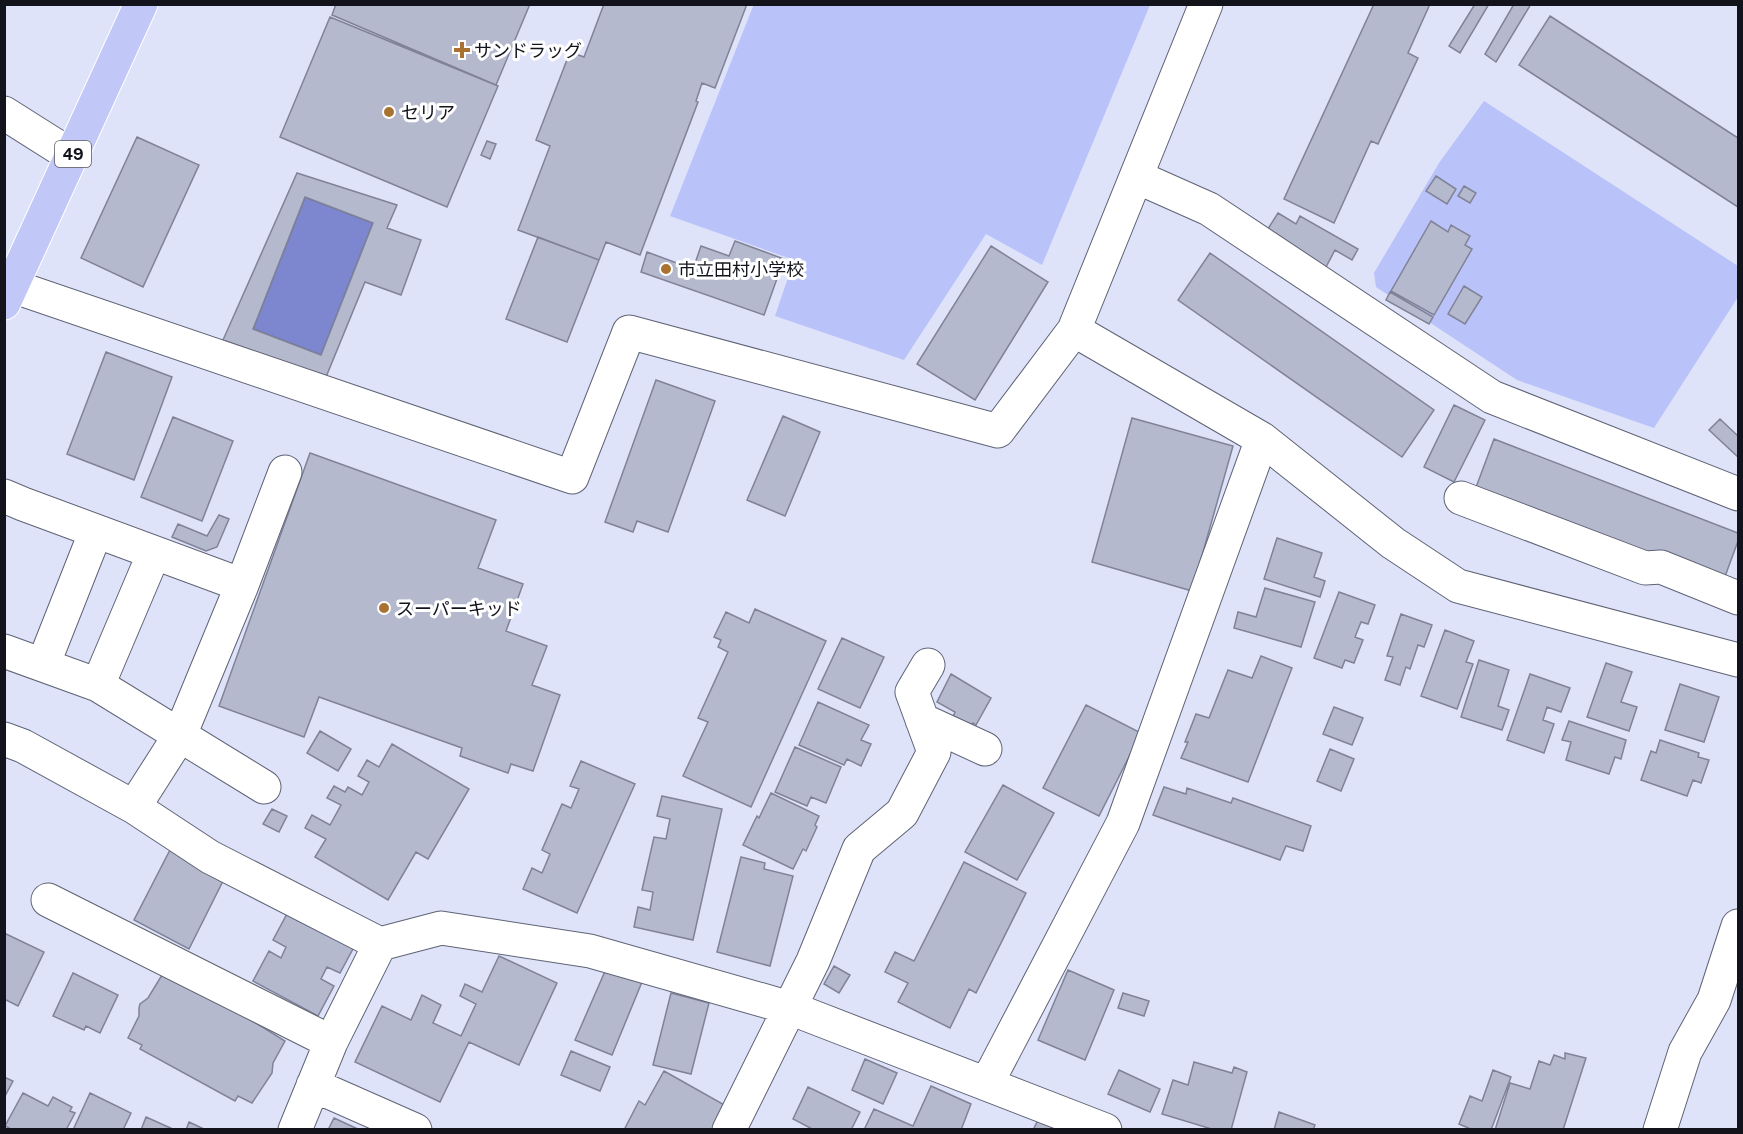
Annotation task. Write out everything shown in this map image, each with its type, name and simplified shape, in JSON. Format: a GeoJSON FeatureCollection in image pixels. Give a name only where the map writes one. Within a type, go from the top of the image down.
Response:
{"type":"FeatureCollection","features":[{"type":"Feature","properties":{"kind":"main road","name":"49"},"geometry":{"type":"LineString","coordinates":[[8,294],[141,4]]}},
{"type":"Feature","properties":{"kind":"street"},"geometry":{"type":"LineString","coordinates":[[8,294],[572,477],[629,332],[998,431],[1074,330],[1206,4]]}},
{"type":"Feature","properties":{"kind":"street"},"geometry":{"type":"LineString","coordinates":[[4,113],[72,156]]}},
{"type":"Feature","properties":{"kind":"street"},"geometry":{"type":"LineString","coordinates":[[1137,177],[1209,209],[1492,397],[1738,494]]}},
{"type":"Feature","properties":{"kind":"street"},"geometry":{"type":"LineString","coordinates":[[1074,330],[1262,439],[1393,543],[1458,586],[1738,660]]}},
{"type":"Feature","properties":{"kind":"street"},"geometry":{"type":"LineString","coordinates":[[987,1083],[1123,823],[1262,439]]}},
{"type":"Feature","properties":{"kind":"street"},"geometry":{"type":"LineString","coordinates":[[134,807],[180,735],[242,585],[285,472]]}},
{"type":"Feature","properties":{"kind":"street"},"geometry":{"type":"LineString","coordinates":[[1461,498],[1645,568],[1661,567],[1738,598]]}},
{"type":"Feature","properties":{"kind":"street"},"geometry":{"type":"LineString","coordinates":[[6,503],[96,531],[242,585]]}},
{"type":"Feature","properties":{"kind":"street"},"geometry":{"type":"LineString","coordinates":[[43,665],[96,531]]}},
{"type":"Feature","properties":{"kind":"street"},"geometry":{"type":"LineString","coordinates":[[98,685],[154,553]]}},
{"type":"Feature","properties":{"kind":"street"},"geometry":{"type":"LineString","coordinates":[[4,651],[98,685],[264,786]]}},
{"type":"Feature","properties":{"kind":"street"},"geometry":{"type":"LineString","coordinates":[[729,1130],[813,961],[859,849],[903,813],[934,752],[912,692],[928,665]]}},
{"type":"Feature","properties":{"kind":"street"},"geometry":{"type":"LineString","coordinates":[[922,720],[985,749]]}},
{"type":"Feature","properties":{"kind":"street"},"geometry":{"type":"LineString","coordinates":[[4,739],[23,746],[134,807],[210,857],[380,944],[441,928],[579,949],[790,1008],[1105,1130]]}},
{"type":"Feature","properties":{"kind":"street"},"geometry":{"type":"LineString","coordinates":[[48,900],[331,1042]]}},
{"type":"Feature","properties":{"kind":"street"},"geometry":{"type":"LineString","coordinates":[[1660,1130],[1685,1052],[1726,1004],[1738,926]]}},
{"type":"Feature","properties":{"kind":"street"},"geometry":{"type":"LineString","coordinates":[[295,1130],[331,1042],[380,944]]}},
{"type":"Feature","properties":{"kind":"street"},"geometry":{"type":"LineString","coordinates":[[313,1085],[415,1130]]}},
{"type":"Feature","properties":{"kind":"shaded area"},"geometry":{"type":"Polygon","coordinates":[[[754,4],[1150,5],[1042,265],[986,234],[904,360],[775,316],[794,260],[670,216],[754,4]]]}},
{"type":"Feature","properties":{"kind":"shaded area"},"geometry":{"type":"Polygon","coordinates":[[[1484,101],[1738,266],[1738,297],[1654,428],[1517,380],[1376,287],[1374,273],[1439,163],[1484,101]]]}},
{"type":"Feature","properties":{"kind":"shaded area"},"geometry":{"type":"Polygon","coordinates":[[[305,197],[373,223],[321,355],[253,329],[305,197]]]}},
{"type":"Feature","properties":{"kind":"building","name":"サンドラッグ"},"geometry":{"type":"Polygon","coordinates":[[[336,4],[530,4],[496,85],[332,15],[336,4]]]}},
{"type":"Feature","properties":{"kind":"building"},"geometry":{"type":"Polygon","coordinates":[[[604,4],[747,4],[715,88],[702,83],[696,101],[698,102],[640,255],[606,242],[599,260],[518,230],[550,146],[536,140],[570,52],[584,57],[604,4]]]}},
{"type":"Feature","properties":{"kind":"building"},"geometry":{"type":"Polygon","coordinates":[[[1374,4],[1430,4],[1408,53],[1418,58],[1378,144],[1371,141],[1334,223],[1284,199],[1374,4]]]}},
{"type":"Feature","properties":{"kind":"building"},"geometry":{"type":"Polygon","coordinates":[[[1475,4],[1489,4],[1460,53],[1449,46],[1475,4]]]}},
{"type":"Feature","properties":{"kind":"building"},"geometry":{"type":"Polygon","coordinates":[[[1514,4],[1531,4],[1496,62],[1485,54],[1514,4]]]}},
{"type":"Feature","properties":{"kind":"building"},"geometry":{"type":"Polygon","coordinates":[[[1550,16],[1738,138],[1738,207],[1519,65],[1550,16]]]}},
{"type":"Feature","properties":{"kind":"building","name":"セリア"},"geometry":{"type":"Polygon","coordinates":[[[330,17],[498,86],[447,207],[280,137],[330,17]]]}},
{"type":"Feature","properties":{"kind":"building"},"geometry":{"type":"Polygon","coordinates":[[[137,137],[199,165],[143,287],[81,258],[137,137]]]}},
{"type":"Feature","properties":{"kind":"building"},"geometry":{"type":"Polygon","coordinates":[[[487,141],[496,144],[490,159],[481,155],[487,141]]]}},
{"type":"Feature","properties":{"kind":"building"},"geometry":{"type":"Polygon","coordinates":[[[297,173],[397,205],[387,228],[421,240],[401,295],[365,282],[326,377],[223,340],[297,173]],[[305,197],[253,329],[321,355],[373,223],[305,197]]]}},
{"type":"Feature","properties":{"kind":"building"},"geometry":{"type":"Polygon","coordinates":[[[1436,176],[1456,189],[1447,204],[1426,191],[1436,176]]]}},
{"type":"Feature","properties":{"kind":"building"},"geometry":{"type":"Polygon","coordinates":[[[1464,186],[1476,193],[1470,203],[1458,196],[1464,186]]]}},
{"type":"Feature","properties":{"kind":"building"},"geometry":{"type":"Polygon","coordinates":[[[1278,213],[1296,224],[1300,216],[1358,249],[1352,260],[1335,250],[1326,267],[1266,232],[1278,213]]]}},
{"type":"Feature","properties":{"kind":"building"},"geometry":{"type":"Polygon","coordinates":[[[1431,221],[1448,232],[1451,225],[1470,236],[1465,245],[1472,249],[1434,315],[1391,291],[1431,221]]]}},
{"type":"Feature","properties":{"kind":"building"},"geometry":{"type":"Polygon","coordinates":[[[538,237],[599,260],[567,342],[506,319],[538,237]]]}},
{"type":"Feature","properties":{"kind":"building"},"geometry":{"type":"Polygon","coordinates":[[[735,241],[784,259],[764,315],[641,272],[647,252],[693,269],[701,246],[729,256],[735,241]]]}},
{"type":"Feature","properties":{"kind":"building"},"geometry":{"type":"Polygon","coordinates":[[[991,246],[1048,282],[975,400],[917,364],[991,246]]]}},
{"type":"Feature","properties":{"kind":"building"},"geometry":{"type":"Polygon","coordinates":[[[1210,253],[1434,410],[1402,457],[1178,300],[1210,253]]]}},
{"type":"Feature","properties":{"kind":"building"},"geometry":{"type":"Polygon","coordinates":[[[1464,286],[1482,297],[1465,324],[1448,314],[1464,286]]]}},
{"type":"Feature","properties":{"kind":"building"},"geometry":{"type":"Polygon","coordinates":[[[1390,292],[1433,317],[1429,324],[1386,300],[1390,292]]]}},
{"type":"Feature","properties":{"kind":"building"},"geometry":{"type":"Polygon","coordinates":[[[106,352],[172,377],[134,480],[67,454],[106,352]]]}},
{"type":"Feature","properties":{"kind":"building"},"geometry":{"type":"Polygon","coordinates":[[[656,380],[715,401],[668,532],[637,521],[633,532],[605,522],[656,380]]]}},
{"type":"Feature","properties":{"kind":"building"},"geometry":{"type":"Polygon","coordinates":[[[1454,405],[1485,420],[1454,482],[1424,467],[1454,405]]]}},
{"type":"Feature","properties":{"kind":"building"},"geometry":{"type":"Polygon","coordinates":[[[783,416],[820,432],[785,516],[747,500],[783,416]]]}},
{"type":"Feature","properties":{"kind":"building"},"geometry":{"type":"Polygon","coordinates":[[[173,417],[233,441],[202,521],[141,497],[173,417]]]}},
{"type":"Feature","properties":{"kind":"building"},"geometry":{"type":"Polygon","coordinates":[[[1132,418],[1233,446],[1192,591],[1092,562],[1132,418]]]}},
{"type":"Feature","properties":{"kind":"building"},"geometry":{"type":"Polygon","coordinates":[[[1720,419],[1738,436],[1738,457],[1709,430],[1720,419]]]}},
{"type":"Feature","properties":{"kind":"building"},"geometry":{"type":"Polygon","coordinates":[[[1494,439],[1738,533],[1738,541],[1723,582],[1475,490],[1494,439]]]}},
{"type":"Feature","properties":{"kind":"building","name":"スーパーキッド"},"geometry":{"type":"Polygon","coordinates":[[[310,453],[496,520],[478,568],[523,584],[506,631],[547,646],[532,685],[560,695],[533,771],[511,764],[508,773],[460,756],[462,748],[319,697],[304,737],[219,706],[310,453]]]}},
{"type":"Feature","properties":{"kind":"building"},"geometry":{"type":"Polygon","coordinates":[[[219,515],[229,519],[217,547],[206,551],[172,537],[178,524],[207,536],[219,515]]]}},
{"type":"Feature","properties":{"kind":"building"},"geometry":{"type":"Polygon","coordinates":[[[1277,538],[1322,553],[1314,577],[1325,581],[1320,597],[1264,579],[1277,538]]]}},
{"type":"Feature","properties":{"kind":"building"},"geometry":{"type":"Polygon","coordinates":[[[1265,588],[1315,602],[1301,647],[1234,628],[1238,612],[1256,617],[1265,588]]]}},
{"type":"Feature","properties":{"kind":"building"},"geometry":{"type":"Polygon","coordinates":[[[1339,592],[1375,605],[1368,624],[1361,622],[1355,637],[1363,640],[1354,663],[1345,660],[1342,668],[1314,658],[1339,592]]]}},
{"type":"Feature","properties":{"kind":"building"},"geometry":{"type":"Polygon","coordinates":[[[755,609],[826,641],[751,807],[683,776],[708,722],[698,718],[728,652],[718,647],[721,640],[714,637],[726,612],[749,623],[755,609]]]}},
{"type":"Feature","properties":{"kind":"building"},"geometry":{"type":"Polygon","coordinates":[[[1401,614],[1432,625],[1424,647],[1418,645],[1410,669],[1406,667],[1400,685],[1385,680],[1393,657],[1387,656],[1401,614]]]}},
{"type":"Feature","properties":{"kind":"building"},"geometry":{"type":"Polygon","coordinates":[[[1445,630],[1474,641],[1466,662],[1473,664],[1457,709],[1421,696],[1445,630]]]}},
{"type":"Feature","properties":{"kind":"building"},"geometry":{"type":"Polygon","coordinates":[[[842,638],[884,657],[860,708],[818,689],[842,638]]]}},
{"type":"Feature","properties":{"kind":"building"},"geometry":{"type":"Polygon","coordinates":[[[1261,656],[1292,668],[1248,782],[1181,758],[1196,714],[1209,718],[1228,670],[1252,678],[1261,656]]]}},
{"type":"Feature","properties":{"kind":"building"},"geometry":{"type":"Polygon","coordinates":[[[1479,660],[1509,670],[1498,706],[1509,710],[1502,730],[1461,717],[1479,660]]]}},
{"type":"Feature","properties":{"kind":"building"},"geometry":{"type":"Polygon","coordinates":[[[1606,663],[1632,672],[1621,702],[1637,707],[1629,731],[1587,717],[1606,663]]]}},
{"type":"Feature","properties":{"kind":"building"},"geometry":{"type":"Polygon","coordinates":[[[951,674],[991,698],[976,725],[973,723],[970,727],[953,717],[955,712],[937,702],[951,674]]]}},
{"type":"Feature","properties":{"kind":"building"},"geometry":{"type":"Polygon","coordinates":[[[1530,674],[1570,688],[1561,712],[1547,707],[1543,720],[1554,724],[1544,753],[1507,740],[1530,674]]]}},
{"type":"Feature","properties":{"kind":"building"},"geometry":{"type":"Polygon","coordinates":[[[1680,684],[1719,697],[1704,742],[1665,730],[1680,684]]]}},
{"type":"Feature","properties":{"kind":"building"},"geometry":{"type":"Polygon","coordinates":[[[818,702],[869,725],[861,740],[871,744],[861,766],[847,759],[844,765],[799,745],[818,702]]]}},
{"type":"Feature","properties":{"kind":"building"},"geometry":{"type":"Polygon","coordinates":[[[1086,705],[1141,733],[1099,816],[1043,788],[1086,705]]]}},
{"type":"Feature","properties":{"kind":"building"},"geometry":{"type":"Polygon","coordinates":[[[1334,707],[1363,718],[1352,745],[1323,734],[1334,707]]]}},
{"type":"Feature","properties":{"kind":"building"},"geometry":{"type":"Polygon","coordinates":[[[1569,721],[1626,740],[1621,759],[1615,757],[1609,774],[1566,760],[1571,742],[1562,740],[1569,721]]]}},
{"type":"Feature","properties":{"kind":"building"},"geometry":{"type":"Polygon","coordinates":[[[320,731],[351,749],[338,771],[307,753],[320,731]]]}},
{"type":"Feature","properties":{"kind":"building"},"geometry":{"type":"Polygon","coordinates":[[[1660,740],[1699,753],[1698,757],[1709,760],[1701,783],[1693,780],[1687,796],[1641,780],[1651,751],[1656,753],[1660,740]]]}},
{"type":"Feature","properties":{"kind":"building"},"geometry":{"type":"Polygon","coordinates":[[[392,744],[469,789],[428,859],[416,852],[388,900],[315,857],[326,839],[305,828],[312,815],[330,825],[341,805],[327,798],[334,786],[345,792],[348,787],[362,795],[369,782],[358,776],[367,760],[379,767],[392,744]]]}},
{"type":"Feature","properties":{"kind":"building"},"geometry":{"type":"Polygon","coordinates":[[[795,747],[841,767],[826,803],[811,797],[807,806],[775,792],[795,747]]]}},
{"type":"Feature","properties":{"kind":"building"},"geometry":{"type":"Polygon","coordinates":[[[1330,749],[1354,759],[1341,791],[1317,781],[1330,749]]]}},
{"type":"Feature","properties":{"kind":"building"},"geometry":{"type":"Polygon","coordinates":[[[581,761],[635,784],[577,913],[523,889],[532,868],[542,873],[550,854],[542,850],[562,804],[571,808],[579,789],[570,786],[581,761]]]}},
{"type":"Feature","properties":{"kind":"building"},"geometry":{"type":"Polygon","coordinates":[[[1003,785],[1054,813],[1017,880],[965,852],[1003,785]]]}},
{"type":"Feature","properties":{"kind":"building"},"geometry":{"type":"Polygon","coordinates":[[[1164,787],[1186,794],[1187,788],[1231,803],[1233,798],[1311,826],[1303,851],[1286,846],[1280,860],[1153,815],[1164,787]]]}},
{"type":"Feature","properties":{"kind":"building"},"geometry":{"type":"Polygon","coordinates":[[[771,793],[819,816],[815,825],[817,827],[806,851],[803,849],[793,869],[743,845],[771,793]]]}},
{"type":"Feature","properties":{"kind":"building"},"geometry":{"type":"Polygon","coordinates":[[[662,796],[722,809],[693,940],[634,927],[638,907],[650,910],[653,892],[642,890],[654,837],[666,839],[670,819],[657,816],[662,796]]]}},
{"type":"Feature","properties":{"kind":"building"},"geometry":{"type":"Polygon","coordinates":[[[272,809],[287,816],[279,832],[263,824],[272,809]]]}},
{"type":"Feature","properties":{"kind":"building"},"geometry":{"type":"Polygon","coordinates":[[[171,848],[226,875],[189,949],[134,920],[171,848]]]}},
{"type":"Feature","properties":{"kind":"building"},"geometry":{"type":"Polygon","coordinates":[[[741,857],[765,863],[764,869],[793,876],[770,966],[717,952],[741,857]]]}},
{"type":"Feature","properties":{"kind":"building"},"geometry":{"type":"Polygon","coordinates":[[[964,862],[1026,893],[976,993],[969,989],[950,1028],[898,1002],[908,983],[885,972],[895,952],[914,961],[964,862]]]}},
{"type":"Feature","properties":{"kind":"building"},"geometry":{"type":"Polygon","coordinates":[[[288,912],[354,947],[340,973],[327,967],[321,979],[334,986],[318,1016],[253,981],[269,951],[281,958],[286,947],[273,940],[288,912]]]}},
{"type":"Feature","properties":{"kind":"building"},"geometry":{"type":"Polygon","coordinates":[[[4,933],[44,952],[18,1006],[4,999],[4,933]]]}},
{"type":"Feature","properties":{"kind":"building"},"geometry":{"type":"Polygon","coordinates":[[[499,956],[557,983],[519,1065],[469,1042],[440,1102],[355,1062],[382,1006],[411,1020],[422,995],[441,1005],[433,1023],[461,1036],[476,1004],[460,996],[465,984],[482,992],[499,956]]]}},
{"type":"Feature","properties":{"kind":"building"},"geometry":{"type":"Polygon","coordinates":[[[834,966],[850,975],[839,993],[824,984],[834,966]]]}},
{"type":"Feature","properties":{"kind":"building"},"geometry":{"type":"Polygon","coordinates":[[[606,969],[642,982],[612,1055],[575,1040],[606,969]]]}},
{"type":"Feature","properties":{"kind":"building"},"geometry":{"type":"Polygon","coordinates":[[[1068,970],[1114,990],[1085,1060],[1038,1040],[1068,970]]]}},
{"type":"Feature","properties":{"kind":"building"},"geometry":{"type":"Polygon","coordinates":[[[73,973],[118,995],[100,1033],[86,1026],[84,1030],[53,1016],[73,973]]]}},
{"type":"Feature","properties":{"kind":"building"},"geometry":{"type":"Polygon","coordinates":[[[162,975],[235,1010],[285,1041],[273,1063],[272,1073],[252,1103],[238,1096],[235,1101],[140,1049],[142,1045],[128,1038],[139,1016],[140,1004],[148,998],[162,975]]]}},
{"type":"Feature","properties":{"kind":"building"},"geometry":{"type":"Polygon","coordinates":[[[671,993],[709,1003],[691,1074],[653,1065],[671,993]]]}},
{"type":"Feature","properties":{"kind":"building"},"geometry":{"type":"Polygon","coordinates":[[[1123,993],[1149,1001],[1144,1016],[1118,1008],[1123,993]]]}},
{"type":"Feature","properties":{"kind":"building"},"geometry":{"type":"Polygon","coordinates":[[[571,1051],[610,1067],[600,1091],[561,1075],[571,1051]]]}},
{"type":"Feature","properties":{"kind":"building"},"geometry":{"type":"Polygon","coordinates":[[[1565,1053],[1586,1058],[1563,1130],[1495,1130],[1510,1083],[1530,1089],[1539,1061],[1550,1065],[1554,1055],[1565,1059],[1565,1053]]]}},
{"type":"Feature","properties":{"kind":"building"},"geometry":{"type":"Polygon","coordinates":[[[865,1059],[897,1073],[883,1104],[852,1090],[865,1059]]]}},
{"type":"Feature","properties":{"kind":"building"},"geometry":{"type":"Polygon","coordinates":[[[1194,1062],[1232,1073],[1234,1067],[1247,1072],[1231,1130],[1215,1130],[1162,1114],[1173,1080],[1188,1085],[1194,1062]]]}},
{"type":"Feature","properties":{"kind":"building"},"geometry":{"type":"Polygon","coordinates":[[[1119,1070],[1160,1089],[1150,1112],[1108,1094],[1119,1070]]]}},
{"type":"Feature","properties":{"kind":"building"},"geometry":{"type":"Polygon","coordinates":[[[1493,1070],[1511,1077],[1491,1130],[1473,1130],[1459,1124],[1470,1096],[1482,1101],[1493,1070]]]}},
{"type":"Feature","properties":{"kind":"building"},"geometry":{"type":"Polygon","coordinates":[[[664,1071],[728,1107],[715,1130],[624,1130],[639,1101],[645,1105],[664,1071]]]}},
{"type":"Feature","properties":{"kind":"building"},"geometry":{"type":"Polygon","coordinates":[[[4,1077],[13,1081],[4,1098],[4,1077]]]}},
{"type":"Feature","properties":{"kind":"building"},"geometry":{"type":"Polygon","coordinates":[[[931,1086],[971,1104],[961,1130],[864,1130],[874,1109],[913,1126],[931,1086]]]}},
{"type":"Feature","properties":{"kind":"building"},"geometry":{"type":"Polygon","coordinates":[[[808,1087],[860,1112],[851,1130],[814,1130],[793,1119],[808,1087]]]}},
{"type":"Feature","properties":{"kind":"building"},"geometry":{"type":"Polygon","coordinates":[[[23,1093],[48,1106],[53,1097],[72,1107],[70,1111],[75,1113],[66,1130],[13,1130],[5,1126],[23,1093]]]}},
{"type":"Feature","properties":{"kind":"building"},"geometry":{"type":"Polygon","coordinates":[[[90,1093],[131,1113],[123,1130],[73,1130],[90,1093]]]}},
{"type":"Feature","properties":{"kind":"building"},"geometry":{"type":"Polygon","coordinates":[[[1279,1112],[1315,1125],[1313,1130],[1274,1130],[1279,1112]]]}},
{"type":"Feature","properties":{"kind":"building"},"geometry":{"type":"Polygon","coordinates":[[[146,1117],[175,1130],[141,1130],[146,1117]]]}},
{"type":"Feature","properties":{"kind":"building"},"geometry":{"type":"Polygon","coordinates":[[[334,1118],[360,1130],[328,1130],[334,1118]]]}},
{"type":"Feature","properties":{"kind":"building"},"geometry":{"type":"Polygon","coordinates":[[[1039,1118],[1062,1130],[1033,1130],[1039,1118]]]}},
{"type":"Feature","properties":{"kind":"building"},"geometry":{"type":"Polygon","coordinates":[[[189,1122],[206,1130],[186,1130],[189,1122]]]}},
{"type":"Feature","properties":{"kind":"place","name":"サンドラッグ"},"geometry":{"type":"Point","coordinates":[462,50]}},
{"type":"Feature","properties":{"kind":"place","name":"セリア"},"geometry":{"type":"Point","coordinates":[389,112]}},
{"type":"Feature","properties":{"kind":"place","name":"市立田村小学校"},"geometry":{"type":"Point","coordinates":[666,269]}},
{"type":"Feature","properties":{"kind":"place","name":"スーパーキッド"},"geometry":{"type":"Point","coordinates":[384,608]}}]}
